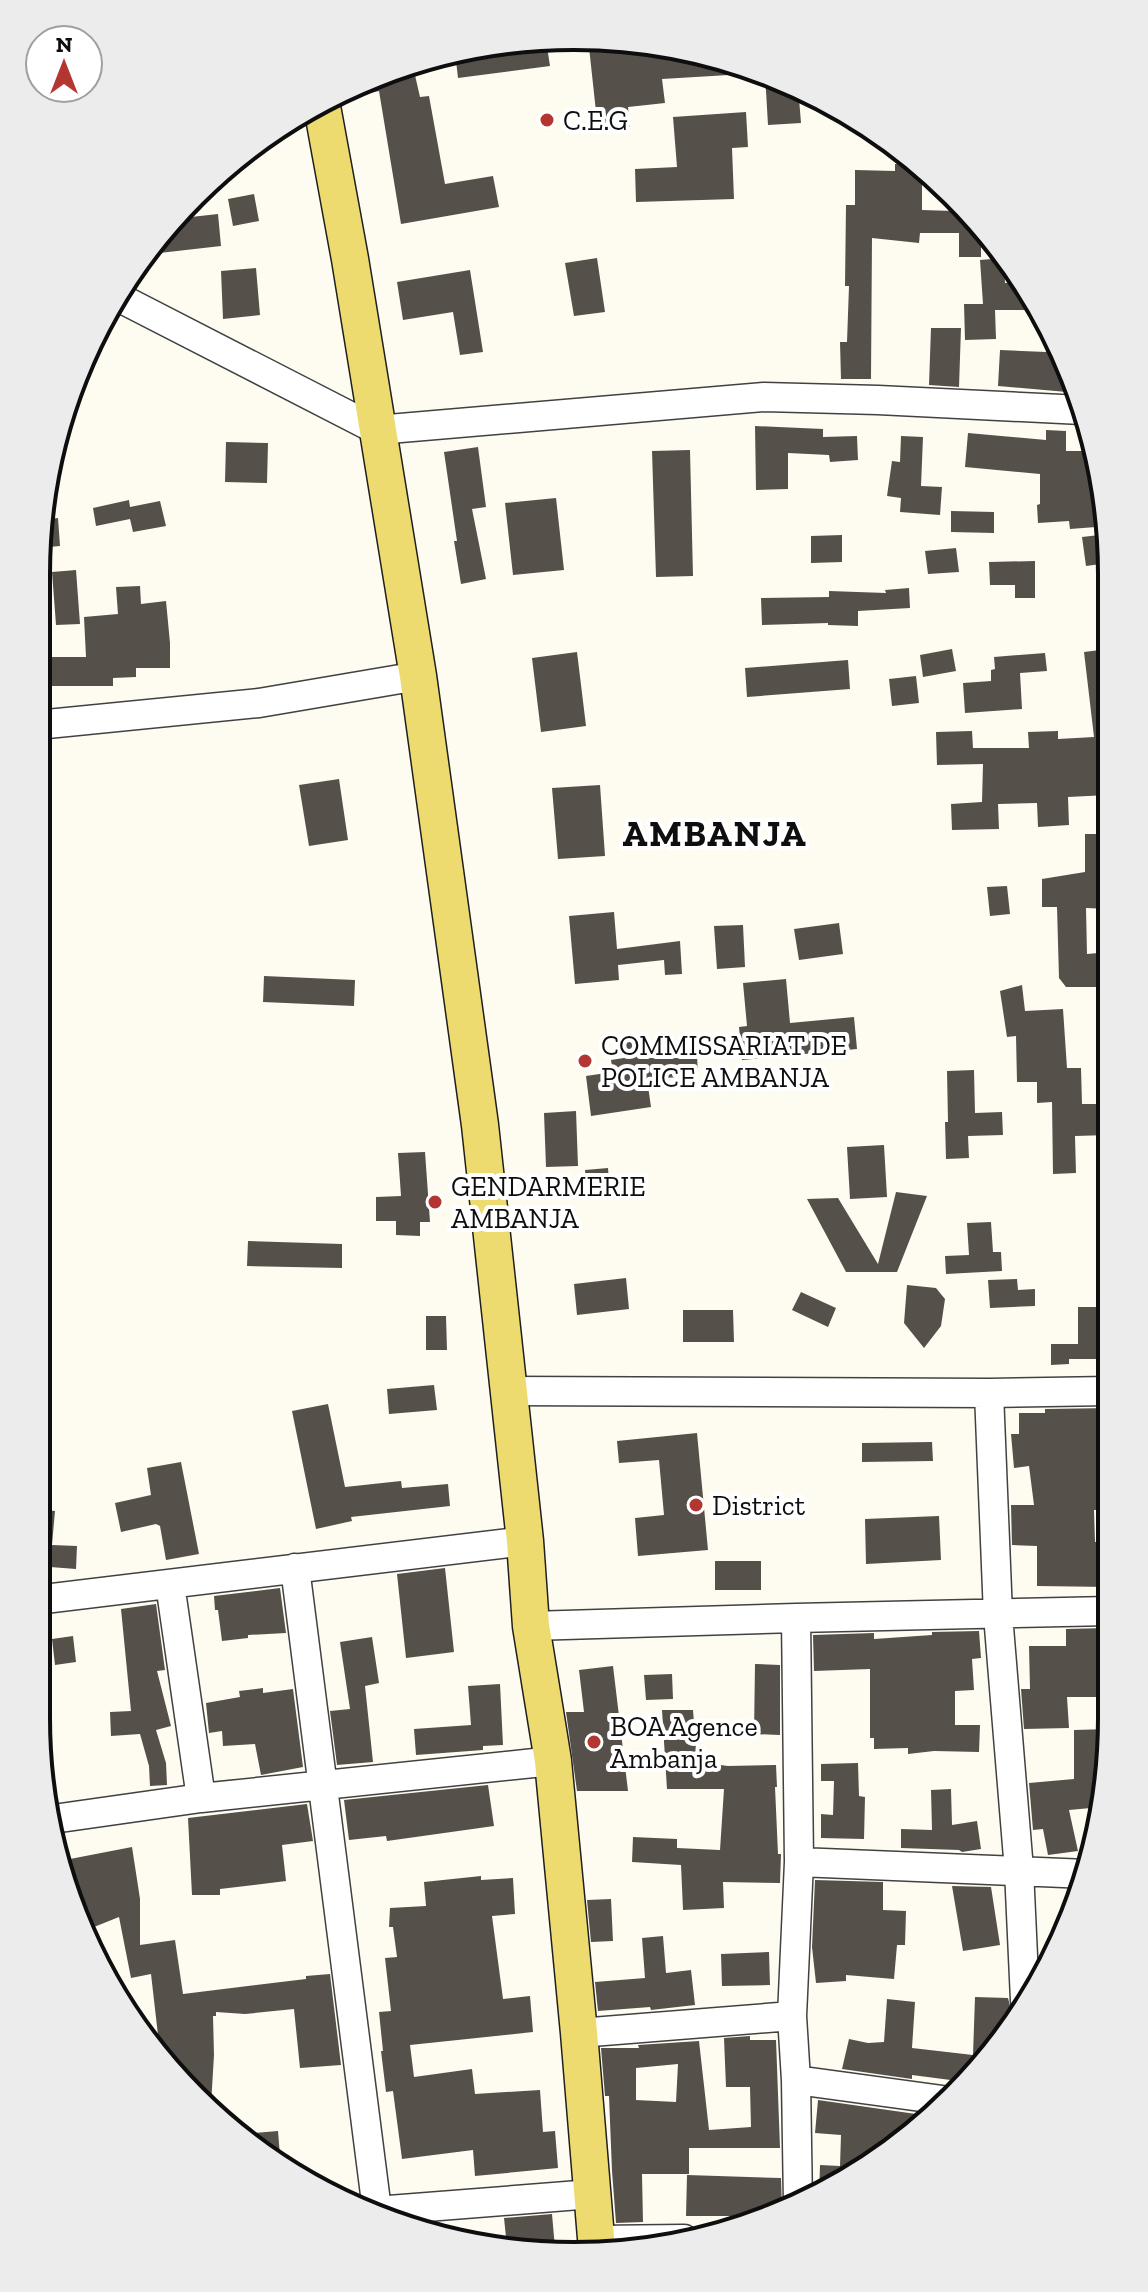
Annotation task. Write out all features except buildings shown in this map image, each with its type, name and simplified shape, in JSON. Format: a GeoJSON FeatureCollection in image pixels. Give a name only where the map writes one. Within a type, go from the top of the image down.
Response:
{"type":"FeatureCollection","features":[{"type":"Feature","properties":{"kind":"main road"},"geometry":{"type":"LineString","coordinates":[[323,114],[418,676],[480,1125],[525,1541],[531,1626],[553,1761],[596,2241]]}},
{"type":"Feature","properties":{"kind":"street"},"geometry":{"type":"LineString","coordinates":[[127,301],[377,430],[764,397],[1071,409]]}},
{"type":"Feature","properties":{"kind":"street"},"geometry":{"type":"LineString","coordinates":[[50,724],[259,703],[418,676]]}},
{"type":"Feature","properties":{"kind":"street"},"geometry":{"type":"LineString","coordinates":[[508,1391],[1098,1391]]}},
{"type":"Feature","properties":{"kind":"street"},"geometry":{"type":"LineString","coordinates":[[989,1393],[998,1615],[1019,1870],[1024,1986]]}},
{"type":"Feature","properties":{"kind":"street"},"geometry":{"type":"LineString","coordinates":[[50,1598],[525,1541]]}},
{"type":"Feature","properties":{"kind":"street"},"geometry":{"type":"LineString","coordinates":[[295,1568],[372,2201]]}},
{"type":"Feature","properties":{"kind":"street"},"geometry":{"type":"LineString","coordinates":[[170,1584],[201,1798]]}},
{"type":"Feature","properties":{"kind":"street"},"geometry":{"type":"LineString","coordinates":[[531,1626],[1098,1611]]}},
{"type":"Feature","properties":{"kind":"street"},"geometry":{"type":"LineString","coordinates":[[796,1618],[799,1862],[792,2016],[798,2192]]}},
{"type":"Feature","properties":{"kind":"street"},"geometry":{"type":"LineString","coordinates":[[60,1818],[201,1798],[553,1761]]}},
{"type":"Feature","properties":{"kind":"street"},"geometry":{"type":"LineString","coordinates":[[799,1862],[1074,1873]]}},
{"type":"Feature","properties":{"kind":"street"},"geometry":{"type":"LineString","coordinates":[[579,2033],[792,2016]]}},
{"type":"Feature","properties":{"kind":"street"},"geometry":{"type":"LineString","coordinates":[[796,2080],[934,2099]]}},
{"type":"Feature","properties":{"kind":"street"},"geometry":{"type":"LineString","coordinates":[[399,2212],[592,2194]]}},
{"type":"Feature","properties":{"kind":"place","name":"C.E.G"},"geometry":{"type":"Point","coordinates":[547,120]}},
{"type":"Feature","properties":{"kind":"place","name":"COMMISSARIAT DE POLICE AMBANJA"},"geometry":{"type":"Point","coordinates":[585,1061]}},
{"type":"Feature","properties":{"kind":"place","name":"GENDARMERIE AMBANJA"},"geometry":{"type":"Point","coordinates":[435,1202]}},
{"type":"Feature","properties":{"kind":"place","name":"District"},"geometry":{"type":"Point","coordinates":[696,1505]}},
{"type":"Feature","properties":{"kind":"place","name":"BOA Agence Ambanja"},"geometry":{"type":"Point","coordinates":[594,1742]}},
{"type":"Feature","properties":{"kind":"district","name":"AMBANJA"},"geometry":{"type":"Point","coordinates":[715,833]}}]}
